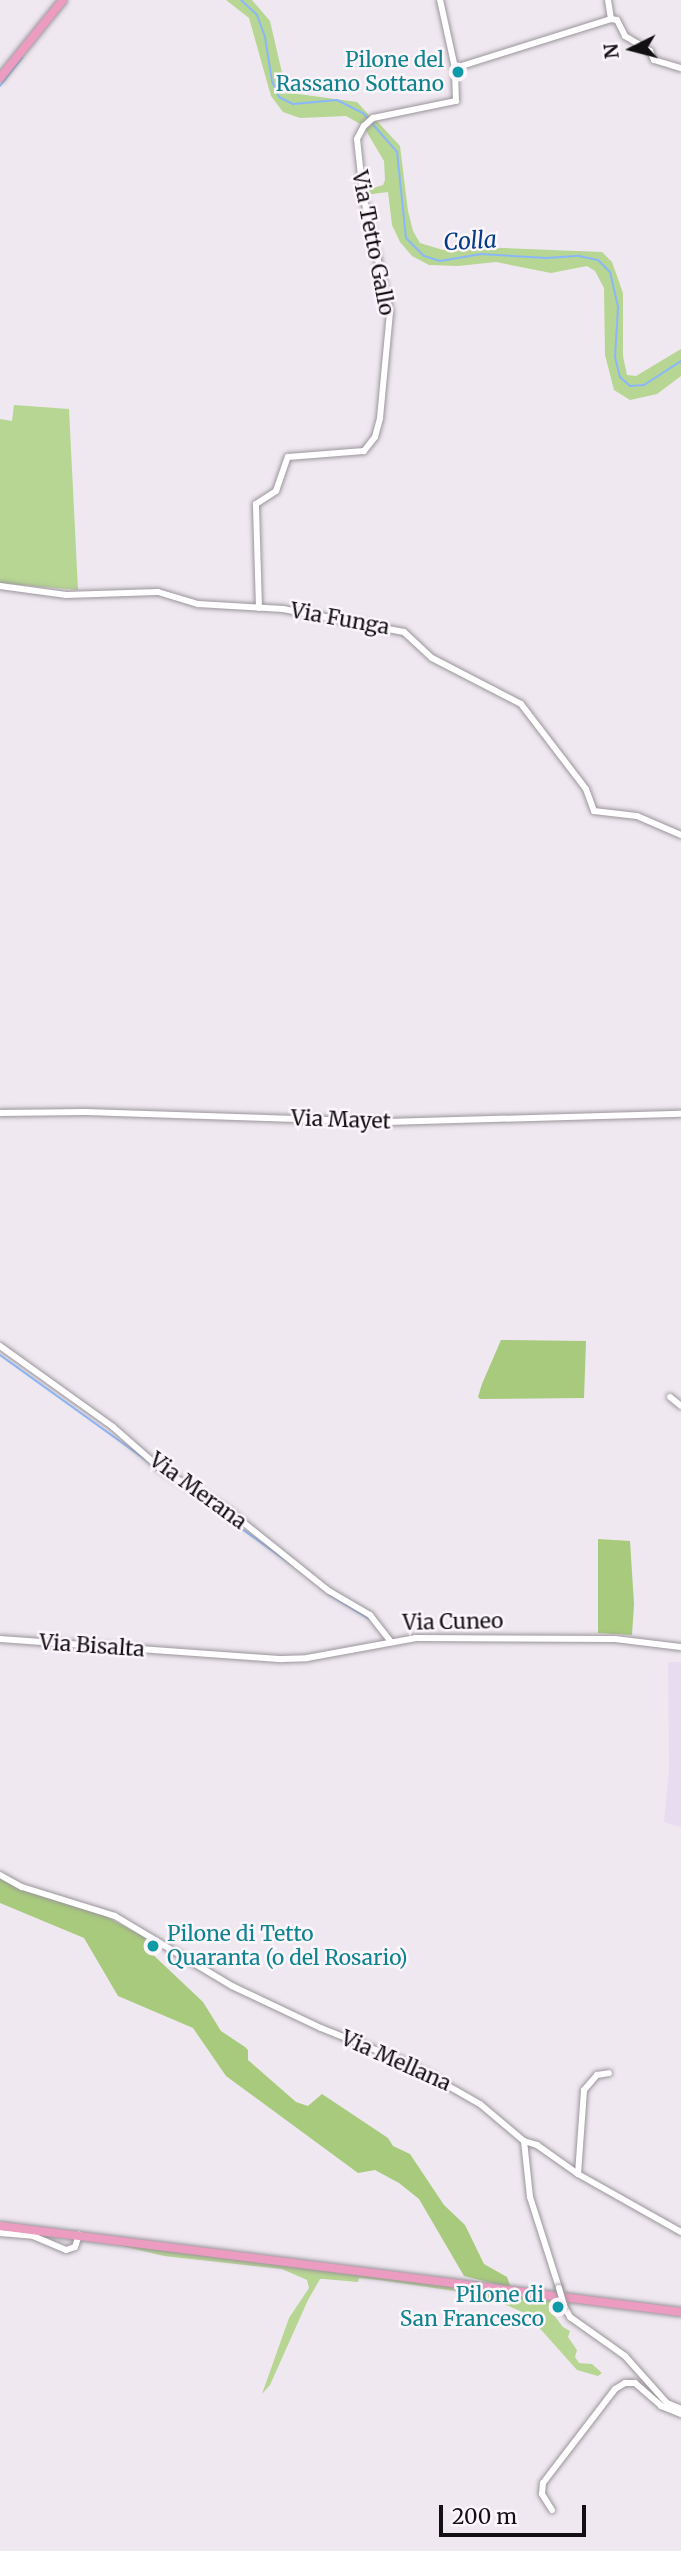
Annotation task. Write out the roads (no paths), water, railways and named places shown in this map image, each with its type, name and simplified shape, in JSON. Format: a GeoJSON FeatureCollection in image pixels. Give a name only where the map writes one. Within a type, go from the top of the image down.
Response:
{"type":"FeatureCollection","features":[{"type":"Feature","properties":{"kind":"main road"},"geometry":{"type":"LineString","coordinates":[[0,78],[63,0]]}},
{"type":"Feature","properties":{"kind":"main road"},"geometry":{"type":"LineString","coordinates":[[0,2226],[681,2312]]}},
{"type":"Feature","properties":{"kind":"street"},"geometry":{"type":"LineString","coordinates":[[440,0],[455,68],[611,19],[617,20],[625,36],[650,51],[654,60],[681,68]]}},
{"type":"Feature","properties":{"kind":"street"},"geometry":{"type":"LineString","coordinates":[[608,0],[611,19]]}},
{"type":"Feature","properties":{"kind":"street","name":"Via Tetto Gallo"},"geometry":{"type":"LineString","coordinates":[[259,608],[256,504],[276,491],[288,457],[364,451],[372,443],[380,418],[390,312],[356,154],[357,139],[364,126],[373,118],[454,102],[455,68]]}},
{"type":"Feature","properties":{"kind":"street","name":"Via Funga"},"geometry":{"type":"LineString","coordinates":[[0,586],[66,595],[150,591],[198,604],[341,618],[404,632],[432,658],[521,704],[586,789],[594,811],[637,816],[681,835]]}},
{"type":"Feature","properties":{"kind":"street","name":"Via Mayet"},"geometry":{"type":"LineString","coordinates":[[0,1114],[86,1112],[386,1122],[681,1114]]}},
{"type":"Feature","properties":{"kind":"street","name":"Via Merana"},"geometry":{"type":"LineString","coordinates":[[0,1346],[113,1427],[161,1469],[229,1511],[329,1591],[370,1615],[390,1641]]}},
{"type":"Feature","properties":{"kind":"street"},"geometry":{"type":"LineString","coordinates":[[670,1397],[681,1406]]}},
{"type":"Feature","properties":{"kind":"street","name":"Via Cuneo"},"geometry":{"type":"LineString","coordinates":[[184,1652],[296,1658],[416,1638],[614,1639],[681,1647]]}},
{"type":"Feature","properties":{"kind":"street","name":"Via Bisalta"},"geometry":{"type":"LineString","coordinates":[[0,1639],[184,1652]]}},
{"type":"Feature","properties":{"kind":"street","name":"Via Mellana"},"geometry":{"type":"LineString","coordinates":[[0,1875],[54,1898],[103,1910],[244,1991],[438,2078],[481,2104],[524,2141],[537,2145],[578,2174],[681,2232]]}},
{"type":"Feature","properties":{"kind":"street"},"geometry":{"type":"LineString","coordinates":[[578,2174],[582,2160],[584,2090],[597,2075],[609,2073]]}},
{"type":"Feature","properties":{"kind":"street"},"geometry":{"type":"LineString","coordinates":[[524,2141],[530,2197],[564,2306],[570,2317],[625,2357],[667,2403],[681,2411]]}},
{"type":"Feature","properties":{"kind":"street"},"geometry":{"type":"LineString","coordinates":[[0,2233],[33,2236],[66,2250],[75,2247],[79,2235]]}},
{"type":"Feature","properties":{"kind":"street"},"geometry":{"type":"LineString","coordinates":[[552,2510],[542,2494],[543,2483],[615,2389],[625,2383],[635,2383],[661,2406],[681,2411]]}},
{"type":"Feature","properties":{"kind":"waterway","name":"Colla"},"geometry":{"type":"LineString","coordinates":[[241,0],[257,15],[265,37],[272,81],[279,97],[293,104],[337,100],[363,113],[397,152],[406,238],[424,256],[440,261],[481,254],[547,258],[579,256],[598,260],[610,272],[618,308],[615,357],[620,377],[630,386],[644,385],[681,361]]}},
{"type":"Feature","properties":{"kind":"waterway"},"geometry":{"type":"LineString","coordinates":[[0,86],[22,58]]}},
{"type":"Feature","properties":{"kind":"waterway"},"geometry":{"type":"LineString","coordinates":[[0,1355],[291,1564]]}},
{"type":"Feature","properties":{"kind":"waterway"},"geometry":{"type":"LineString","coordinates":[[328,1594],[371,1620]]}},
{"type":"Feature","properties":{"kind":"place","name":"Pilone del Rassano Sottano"},"geometry":{"type":"Point","coordinates":[458,72]}},
{"type":"Feature","properties":{"kind":"place","name":"Pilone di Tetto Quaranta (o del Rosario)"},"geometry":{"type":"Point","coordinates":[153,1946]}},
{"type":"Feature","properties":{"kind":"place","name":"Pilone di San Francesco"},"geometry":{"type":"Point","coordinates":[558,2307]}}]}
